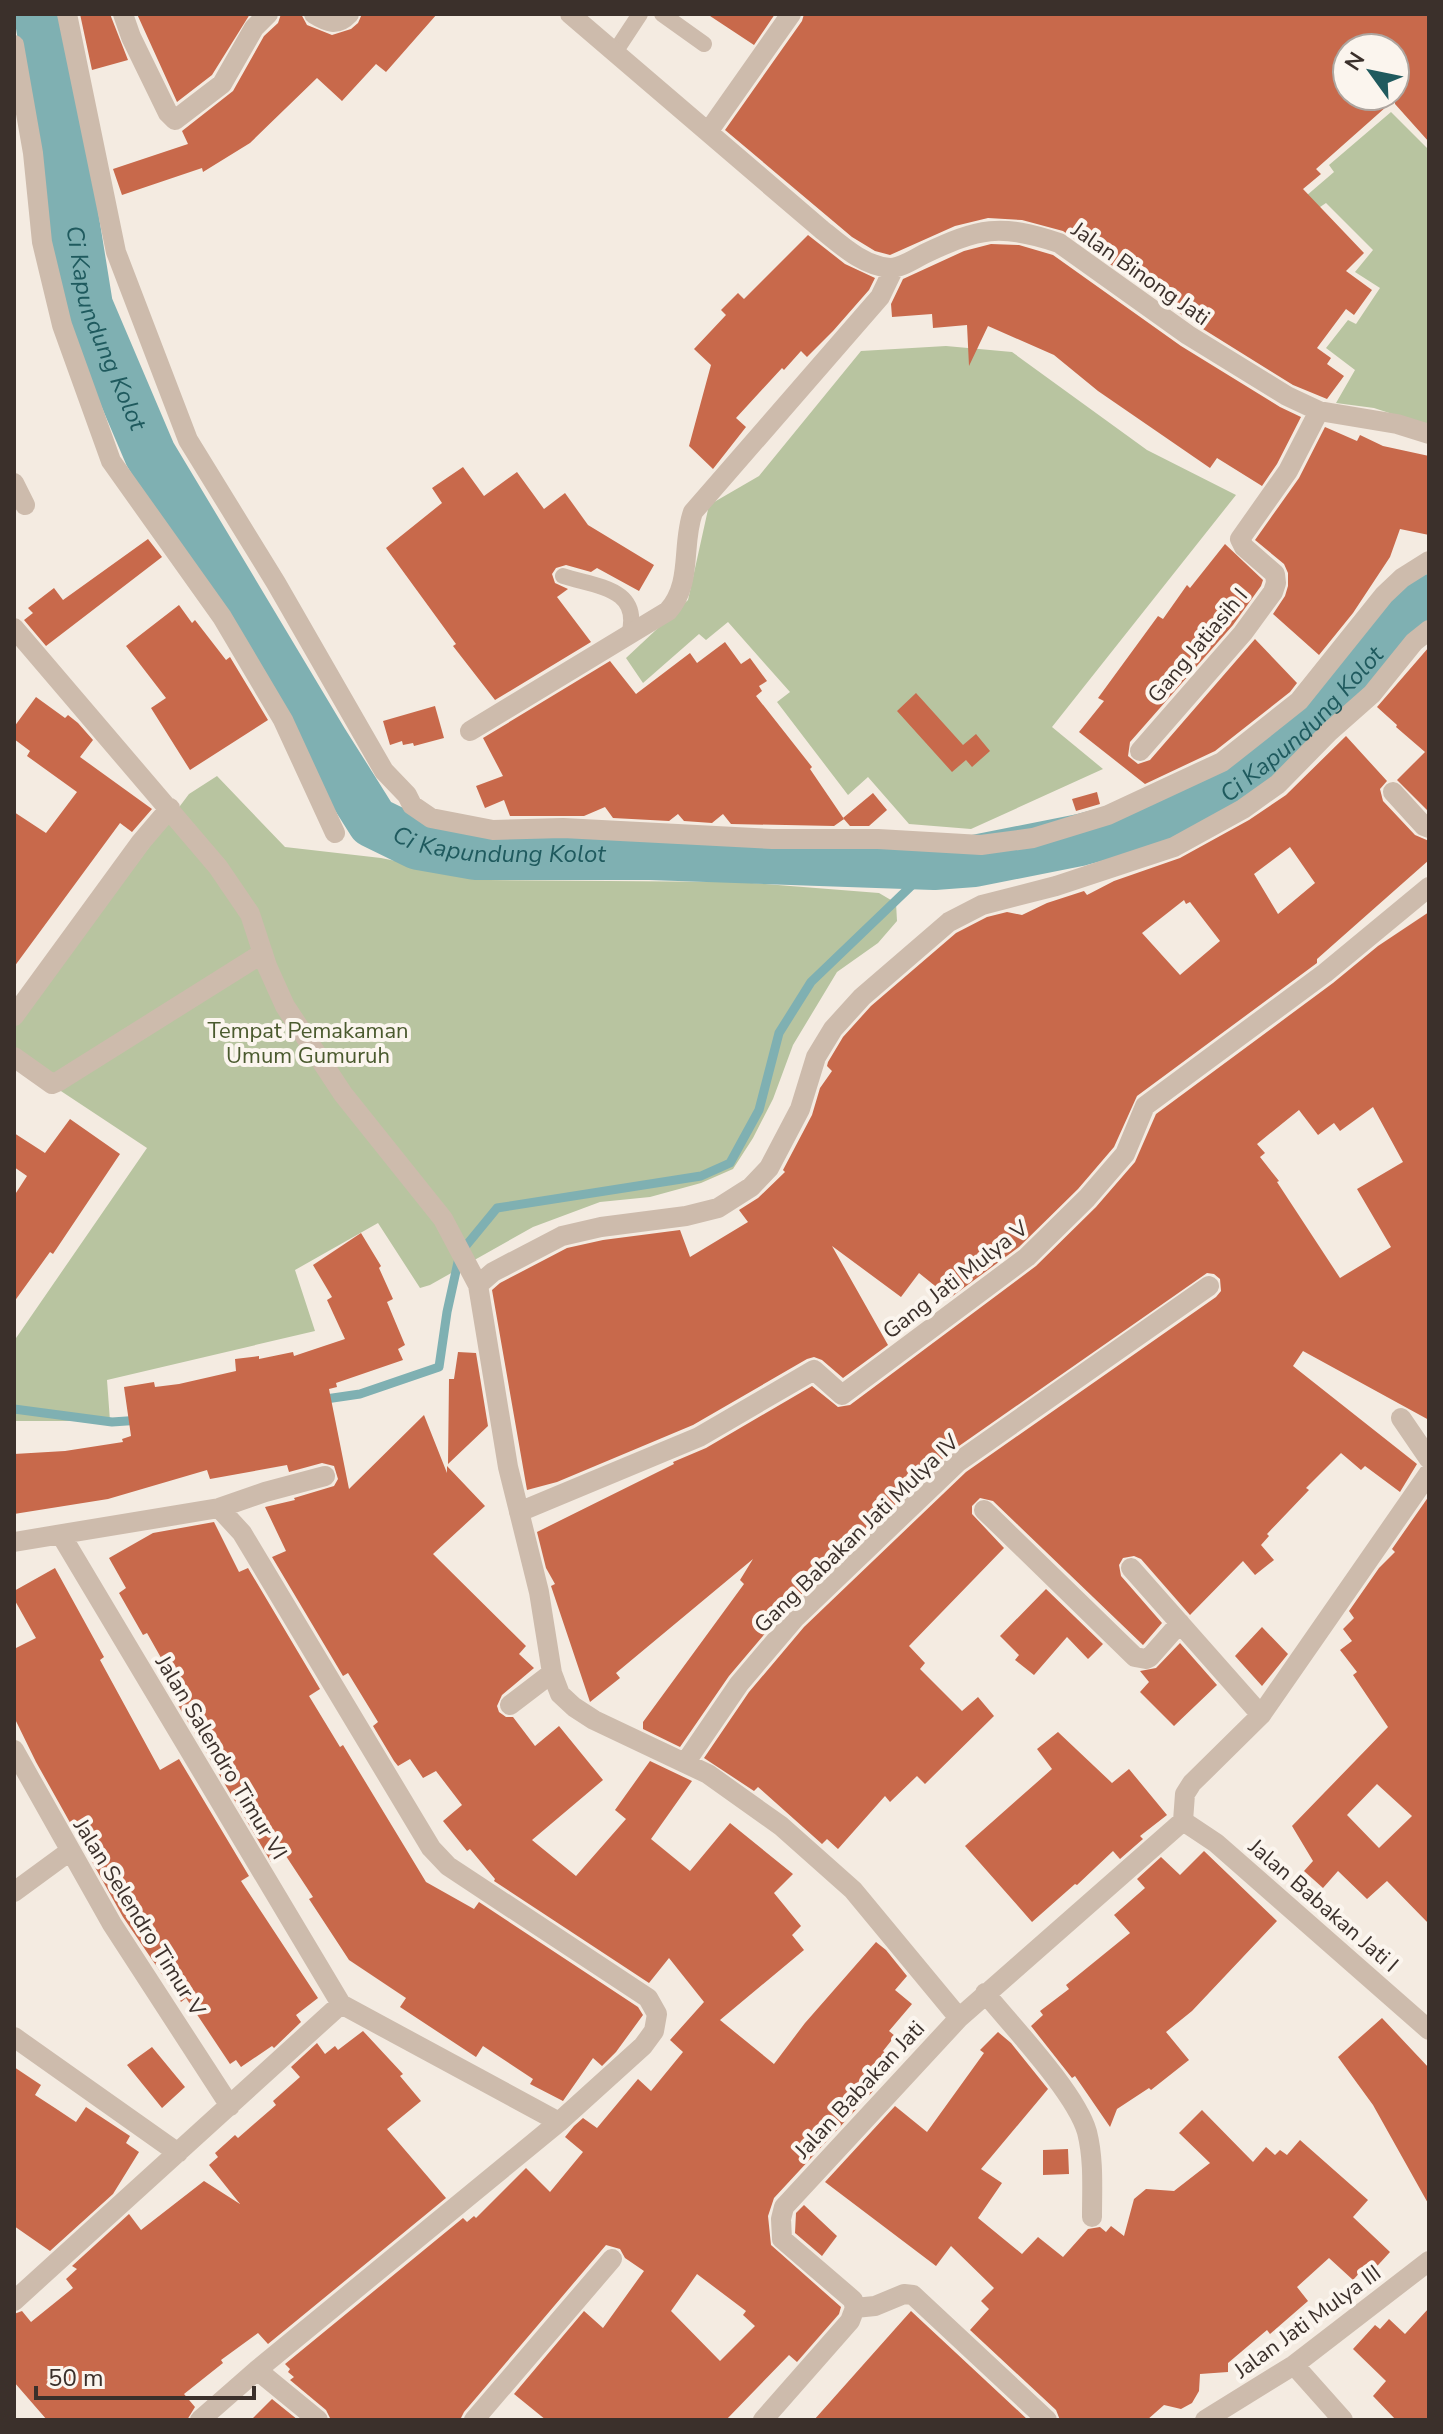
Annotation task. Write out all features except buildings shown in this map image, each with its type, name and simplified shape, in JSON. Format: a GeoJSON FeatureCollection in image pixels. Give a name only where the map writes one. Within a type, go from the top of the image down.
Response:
{"type":"FeatureCollection","features":[{"type":"Feature","properties":{"kind":"street"},"geometry":{"type":"LineString","coordinates":[[67,14],[116,252],[188,440],[276,583],[384,771],[407,795],[412,805],[431,818],[493,830],[563,828],[772,839],[878,839],[981,845],[1033,838],[1090,822],[1136,804],[1222,762],[1299,701],[1384,595],[1402,578],[1429,561]]}},
{"type":"Feature","properties":{"kind":"street"},"geometry":{"type":"LineString","coordinates":[[123,14],[168,113],[175,120],[222,84],[254,28],[268,14]]}},
{"type":"Feature","properties":{"kind":"street"},"geometry":{"type":"LineString","coordinates":[[314,14],[333,23],[343,21],[349,14]]}},
{"type":"Feature","properties":{"kind":"street"},"geometry":{"type":"LineString","coordinates":[[470,731],[668,611],[678,599],[683,585],[687,529],[693,512],[880,297],[894,268],[876,265],[853,254],[570,14]]}},
{"type":"Feature","properties":{"kind":"street"},"geometry":{"type":"LineString","coordinates":[[708,132],[791,14]]}},
{"type":"Feature","properties":{"kind":"street"},"geometry":{"type":"LineString","coordinates":[[14,45],[33,153],[42,242],[62,325],[111,461],[222,617],[283,720],[335,833]]}},
{"type":"Feature","properties":{"kind":"street","name":"Jalan Binong Jati"},"geometry":{"type":"LineString","coordinates":[[894,268],[973,232],[1005,229],[1059,243],[1188,335],[1287,396],[1319,411],[1397,424],[1429,434]]}},
{"type":"Feature","properties":{"kind":"street","name":"Gang Jatiasih I"},"geometry":{"type":"LineString","coordinates":[[1140,751],[1243,633],[1273,592],[1275,574],[1244,547],[1240,539],[1288,471],[1319,411]]}},
{"type":"Feature","properties":{"kind":"street"},"geometry":{"type":"LineString","coordinates":[[14,483],[25,505]]}},
{"type":"Feature","properties":{"kind":"street"},"geometry":{"type":"LineString","coordinates":[[474,1278],[493,1272],[562,1236],[718,1208],[751,1187],[769,1168],[800,1109],[816,1057],[833,1029],[862,997],[949,922],[982,905],[1056,886],[1174,847],[1243,809],[1278,784],[1372,694],[1414,642],[1429,630]]}},
{"type":"Feature","properties":{"kind":"street"},"geometry":{"type":"LineString","coordinates":[[18,643],[170,808],[218,867],[250,914],[285,1006],[343,1094],[443,1219],[474,1278],[508,1467],[539,1592],[552,1673],[560,1694],[594,1720],[708,1774],[781,1826],[853,1890],[959,2018]]}},
{"type":"Feature","properties":{"kind":"street"},"geometry":{"type":"LineString","coordinates":[[1393,792],[1429,828]]}},
{"type":"Feature","properties":{"kind":"street"},"geometry":{"type":"LineString","coordinates":[[14,1016],[141,842],[170,808]]}},
{"type":"Feature","properties":{"kind":"street","name":"Gang Jati Mulya V"},"geometry":{"type":"LineString","coordinates":[[519,1512],[699,1437],[814,1370],[842,1395],[1027,1257],[1087,1198],[1125,1154],[1145,1106],[1325,973],[1429,887]]}},
{"type":"Feature","properties":{"kind":"street"},"geometry":{"type":"LineString","coordinates":[[14,1057],[52,1084],[263,953]]}},
{"type":"Feature","properties":{"kind":"street","name":"Gang Babakan Jati Mulya IV"},"geometry":{"type":"LineString","coordinates":[[685,1763],[739,1684],[795,1618],[958,1462],[1209,1286]]}},
{"type":"Feature","properties":{"kind":"street"},"geometry":{"type":"LineString","coordinates":[[1401,1418],[1429,1459]]}},
{"type":"Feature","properties":{"kind":"street"},"geometry":{"type":"LineString","coordinates":[[1183,1821],[1185,1794],[1192,1783],[1261,1715],[1429,1473]]}},
{"type":"Feature","properties":{"kind":"street"},"geometry":{"type":"LineString","coordinates":[[14,1542],[219,1508],[325,1476]]}},
{"type":"Feature","properties":{"kind":"street"},"geometry":{"type":"LineString","coordinates":[[200,2420],[559,2122],[643,2046],[654,2031],[657,2014],[648,1998],[448,1866],[431,1848],[242,1533],[219,1508]]}},
{"type":"Feature","properties":{"kind":"street"},"geometry":{"type":"LineString","coordinates":[[984,1510],[1135,1657],[1150,1657],[1180,1623]]}},
{"type":"Feature","properties":{"kind":"street","name":"Jalan Salendro Timur VI"},"geometry":{"type":"LineString","coordinates":[[61,1535],[341,2004]]}},
{"type":"Feature","properties":{"kind":"street"},"geometry":{"type":"LineString","coordinates":[[1131,1568],[1261,1715]]}},
{"type":"Feature","properties":{"kind":"street"},"geometry":{"type":"LineString","coordinates":[[510,1705],[552,1673]]}},
{"type":"Feature","properties":{"kind":"street","name":"Jalan Selendro Timur V"},"geometry":{"type":"LineString","coordinates":[[14,1750],[112,1924],[230,2106]]}},
{"type":"Feature","properties":{"kind":"street","name":"Jalan Babakan Jati"},"geometry":{"type":"LineString","coordinates":[[855,2308],[853,2300],[786,2246],[781,2233],[784,2207],[959,2018],[1183,1821]]}},
{"type":"Feature","properties":{"kind":"street","name":"Jalan Babakan Jati I"},"geometry":{"type":"LineString","coordinates":[[1183,1821],[1216,1843],[1426,2021]]}},
{"type":"Feature","properties":{"kind":"street"},"geometry":{"type":"LineString","coordinates":[[14,1892],[70,1851]]}},
{"type":"Feature","properties":{"kind":"street"},"geometry":{"type":"LineString","coordinates":[[985,1993],[1059,2084],[1081,2118],[1092,2154],[1092,2217]]}},
{"type":"Feature","properties":{"kind":"street"},"geometry":{"type":"LineString","coordinates":[[19,2290],[178,2153],[341,2004],[559,2122]]}},
{"type":"Feature","properties":{"kind":"street"},"geometry":{"type":"LineString","coordinates":[[14,2037],[178,2153]]}},
{"type":"Feature","properties":{"kind":"street"},"geometry":{"type":"LineString","coordinates":[[474,2420],[612,2259]]}},
{"type":"Feature","properties":{"kind":"street","name":"Jalan Jati Mulya III"},"geometry":{"type":"LineString","coordinates":[[1209,2419],[1294,2365],[1429,2261]]}},
{"type":"Feature","properties":{"kind":"street"},"geometry":{"type":"LineString","coordinates":[[763,2420],[850,2321],[855,2308],[875,2306],[904,2294],[913,2295],[1047,2420]]}},
{"type":"Feature","properties":{"kind":"street"},"geometry":{"type":"LineString","coordinates":[[1294,2365],[1343,2420]]}},
{"type":"Feature","properties":{"kind":"street"},"geometry":{"type":"LineString","coordinates":[[257,2370],[318,2420]]}},
{"type":"Feature","properties":{"kind":"lane"},"geometry":{"type":"LineString","coordinates":[[615,52],[640,14]]}},
{"type":"Feature","properties":{"kind":"lane"},"geometry":{"type":"LineString","coordinates":[[662,14],[704,44]]}},
{"type":"Feature","properties":{"kind":"lane"},"geometry":{"type":"LineString","coordinates":[[563,576],[621,595],[629,603],[633,620],[629,635]]}},
{"type":"Feature","properties":{"kind":"green space"},"geometry":{"type":"Polygon","coordinates":[[[1391,112],[1429,150],[1429,426],[1374,408],[1336,403],[1355,370],[1326,348],[1348,320],[1356,324],[1380,288],[1355,272],[1373,250],[1326,203],[1317,209],[1306,196],[1334,172],[1329,165],[1391,112]]]}},
{"type":"Feature","properties":{"kind":"green space"},"geometry":{"type":"Polygon","coordinates":[[[946,346],[1012,352],[1147,450],[1236,495],[1052,727],[1103,769],[971,829],[909,824],[868,777],[848,795],[777,702],[790,692],[728,622],[706,640],[699,634],[643,683],[626,658],[688,600],[709,505],[759,476],[861,351],[946,346]]]}},
{"type":"Feature","properties":{"kind":"green space","name":"Tempat Pemakaman Umum Gumuruh"},"geometry":{"type":"Polygon","coordinates":[[[217,776],[285,847],[381,858],[489,880],[740,882],[879,893],[896,903],[897,921],[878,943],[837,972],[793,1045],[773,1099],[733,1169],[701,1183],[650,1197],[600,1202],[533,1227],[420,1288],[378,1223],[295,1270],[315,1331],[107,1380],[110,1421],[14,1421],[14,1341],[147,1148],[14,1060],[14,1027],[189,794],[217,776]]]}},
{"type":"Feature","properties":{"kind":"waterway","name":"Ci Kapundung Kolot"},"geometry":{"type":"LineString","coordinates":[[40,14],[87,306],[150,454],[373,822],[418,844],[475,854],[650,854],[934,864],[974,861],[1080,840],[1215,804],[1307,730],[1385,643],[1429,600]]}},
{"type":"Feature","properties":{"kind":"waterway"},"geometry":{"type":"LineString","coordinates":[[319,1400],[360,1394],[439,1367],[460,1253],[497,1208],[701,1176],[730,1163],[759,1110],[779,1033],[811,982],[934,864]]}},
{"type":"Feature","properties":{"kind":"waterway"},"geometry":{"type":"LineString","coordinates":[[14,1409],[112,1422],[141,1420]]}}]}
